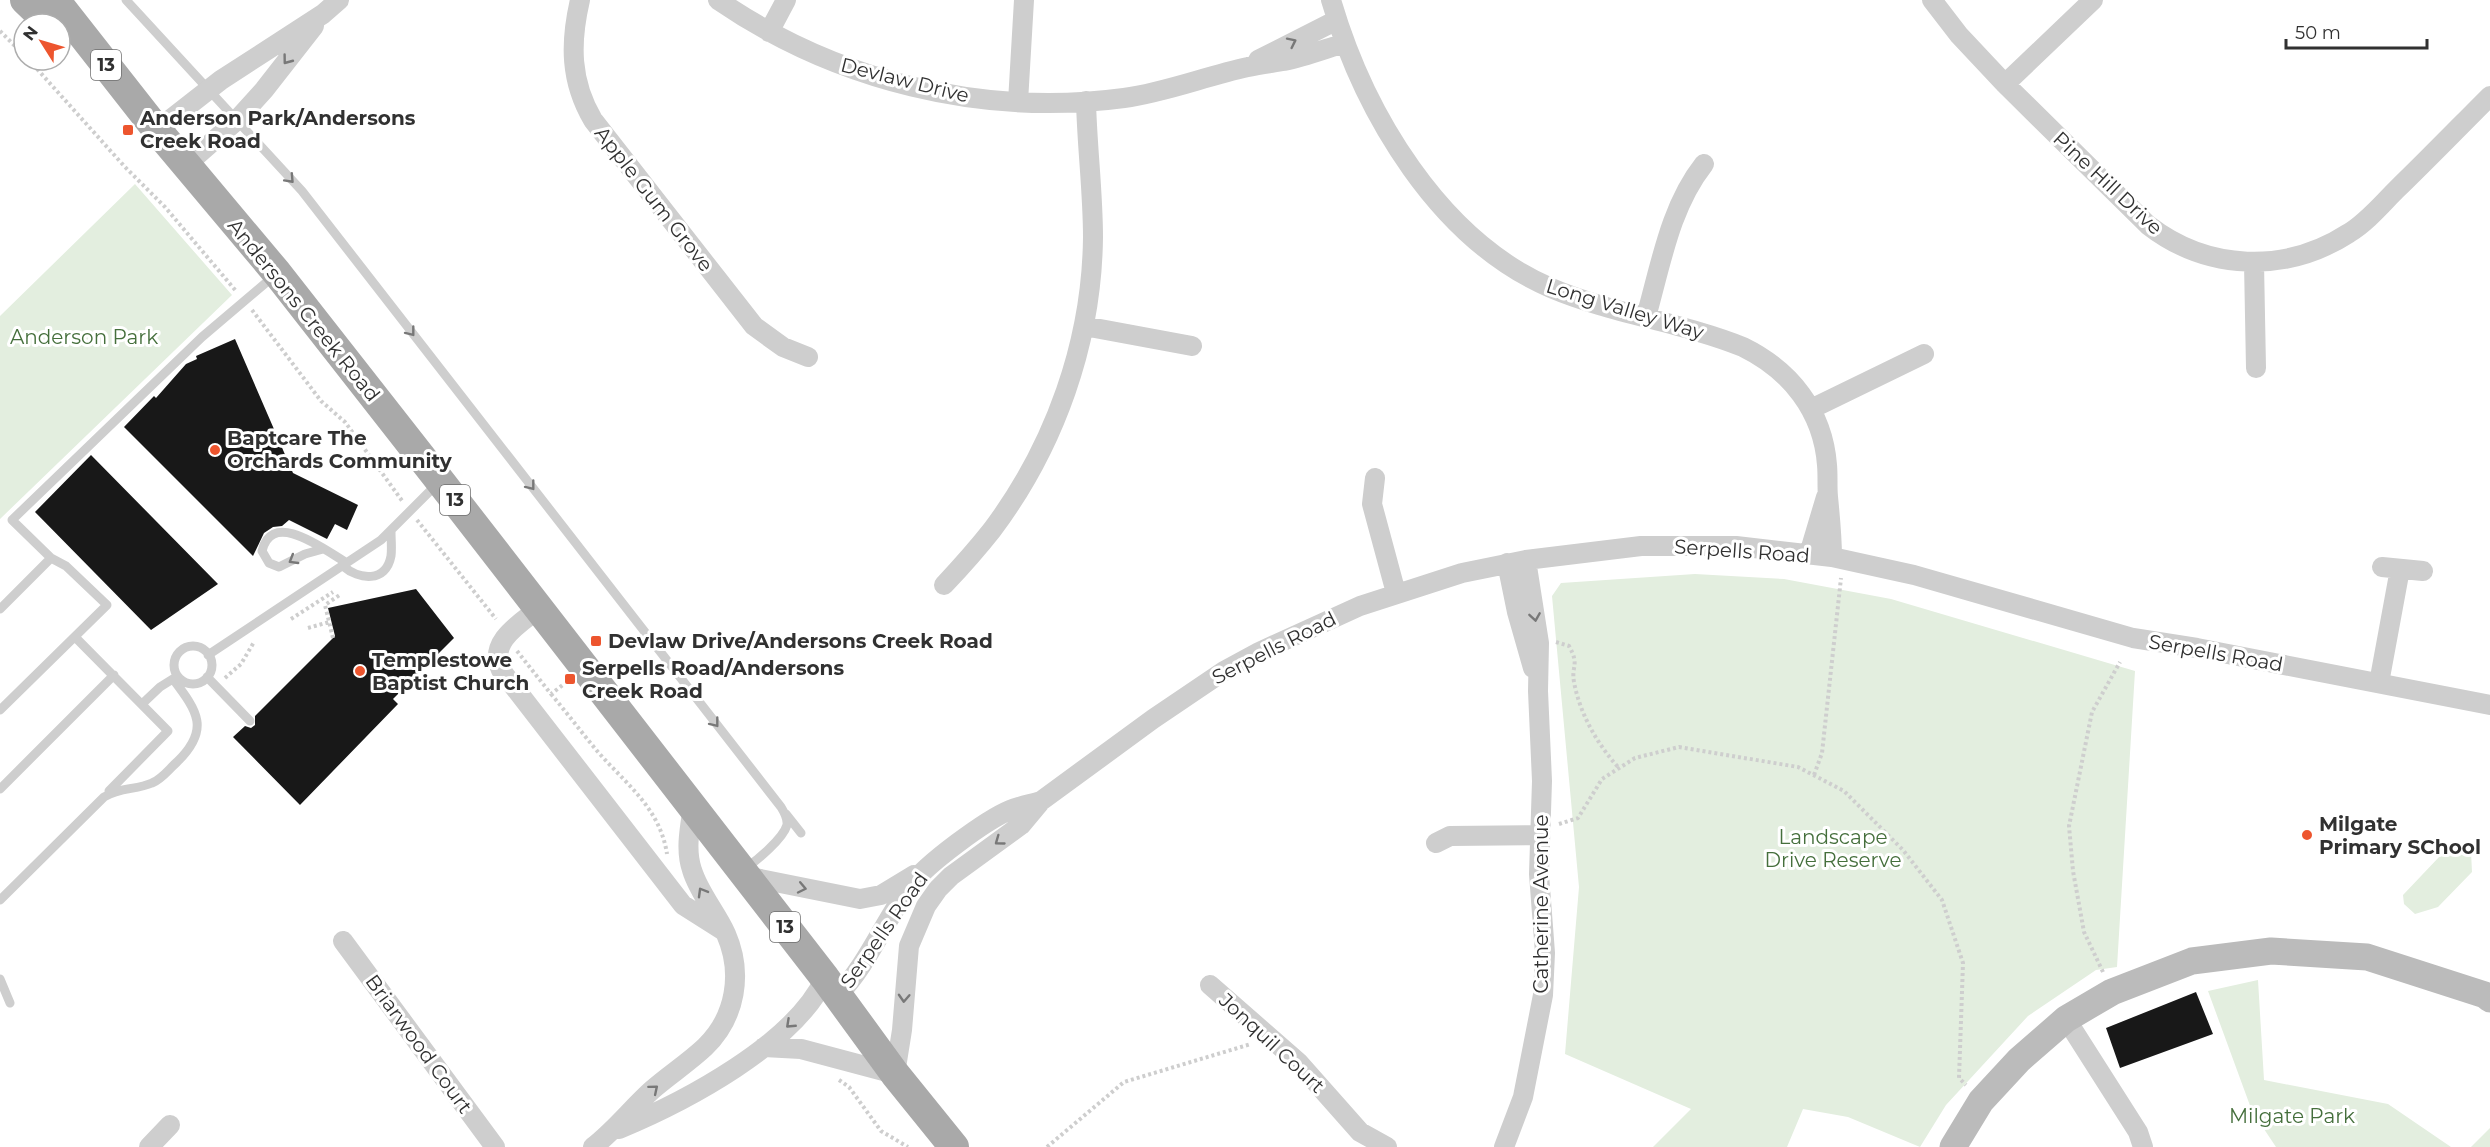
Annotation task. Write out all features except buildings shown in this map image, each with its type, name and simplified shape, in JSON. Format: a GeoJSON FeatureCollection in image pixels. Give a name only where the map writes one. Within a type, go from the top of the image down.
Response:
{"type":"FeatureCollection","features":[{"type":"Feature","properties":{"kind":"main road"},"geometry":{"type":"LineString","coordinates":[[26,0],[38,12]]}},
{"type":"Feature","properties":{"kind":"main road","name":"Andersons Creek Road"},"geometry":{"type":"LineString","coordinates":[[55,0],[157,130],[277,273],[693,807],[895,1074],[954,1147]]}},
{"type":"Feature","properties":{"kind":"main road","name":"Andersons Creek Road"},"geometry":{"type":"LineString","coordinates":[[72,46],[157,130]]}},
{"type":"Feature","properties":{"kind":"street"},"geometry":{"type":"LineString","coordinates":[[157,130],[207,91],[256,56],[322,14],[339,0]]}},
{"type":"Feature","properties":{"kind":"street","name":"Apple Gum Grove"},"geometry":{"type":"LineString","coordinates":[[580,0],[574,33],[573,64],[579,94],[593,120],[754,326],[783,347],[808,357]]}},
{"type":"Feature","properties":{"kind":"street","name":"Devlaw Drive"},"geometry":{"type":"LineString","coordinates":[[718,0],[769,32],[830,61],[938,93],[1018,102],[1124,98],[1161,91],[1248,66],[1286,61],[1345,43]]}},
{"type":"Feature","properties":{"kind":"street"},"geometry":{"type":"LineString","coordinates":[[769,32],[786,0]]}},
{"type":"Feature","properties":{"kind":"street"},"geometry":{"type":"LineString","coordinates":[[1018,102],[1024,0]]}},
{"type":"Feature","properties":{"kind":"street","name":"Long Valley Way"},"geometry":{"type":"LineString","coordinates":[[1331,0],[1345,43],[1376,109],[1394,140],[1438,201],[1463,230],[1505,264],[1553,289],[1729,341],[1756,353],[1788,378],[1811,409],[1823,440],[1827,463],[1827,495],[1838,558]]}},
{"type":"Feature","properties":{"kind":"street","name":"Pine Hill Drive"},"geometry":{"type":"LineString","coordinates":[[1932,0],[1959,35],[2005,84],[2131,209],[2161,235],[2192,251],[2211,257],[2254,263],[2296,258],[2318,250],[2350,232],[2407,180],[2490,96]]}},
{"type":"Feature","properties":{"kind":"street"},"geometry":{"type":"LineString","coordinates":[[2005,84],[2093,0]]}},
{"type":"Feature","properties":{"kind":"street"},"geometry":{"type":"LineString","coordinates":[[186,165],[236,121],[264,90],[322,14]]}},
{"type":"Feature","properties":{"kind":"street","name":"Devlaw Drive"},"geometry":{"type":"LineString","coordinates":[[1248,66],[1337,20]]}},
{"type":"Feature","properties":{"kind":"street"},"geometry":{"type":"LineString","coordinates":[[945,585],[992,530],[1037,459],[1067,387],[1084,326],[1093,237],[1086,101]]}},
{"type":"Feature","properties":{"kind":"street"},"geometry":{"type":"LineString","coordinates":[[1646,317],[1675,212],[1684,192],[1704,164]]}},
{"type":"Feature","properties":{"kind":"street"},"geometry":{"type":"LineString","coordinates":[[2254,263],[2256,368]]}},
{"type":"Feature","properties":{"kind":"street"},"geometry":{"type":"LineString","coordinates":[[1084,326],[1192,346]]}},
{"type":"Feature","properties":{"kind":"street"},"geometry":{"type":"LineString","coordinates":[[1811,409],[1924,354]]}},
{"type":"Feature","properties":{"kind":"street"},"geometry":{"type":"LineString","coordinates":[[1375,478],[1372,504],[1396,593]]}},
{"type":"Feature","properties":{"kind":"street","name":"Long Valley Way"},"geometry":{"type":"LineString","coordinates":[[1809,554],[1827,495]]}},
{"type":"Feature","properties":{"kind":"street","name":"Serpells Road"},"geometry":{"type":"LineString","coordinates":[[895,1074],[903,1018],[906,962],[912,937],[932,897],[945,882],[1021,825],[1041,801],[1153,719],[1224,672],[1302,632],[1396,593],[1462,573],[1516,561],[1606,549],[1675,545],[1736,546],[1809,554],[1914,575],[2133,638],[2490,705]]}},
{"type":"Feature","properties":{"kind":"street","name":"Catherine Avenue"},"geometry":{"type":"LineString","coordinates":[[1504,1147],[1523,1097],[1542,995],[1545,953],[1540,833],[1542,781],[1538,691],[1539,643],[1516,561]]}},
{"type":"Feature","properties":{"kind":"street","name":"Catherine Avenue"},"geometry":{"type":"LineString","coordinates":[[1516,561],[1538,691]]}},
{"type":"Feature","properties":{"kind":"street"},"geometry":{"type":"LineString","coordinates":[[2379,683],[2391,568],[2423,572]]}},
{"type":"Feature","properties":{"kind":"street"},"geometry":{"type":"LineString","coordinates":[[538,609],[501,643],[497,655],[501,670],[686,908],[724,931]]}},
{"type":"Feature","properties":{"kind":"street","name":"Serpells Road"},"geometry":{"type":"LineString","coordinates":[[743,874],[844,897],[870,898],[894,888],[1009,811],[1041,801]]}},
{"type":"Feature","properties":{"kind":"street","name":"Serpells Road"},"geometry":{"type":"LineString","coordinates":[[593,1147],[614,1131],[646,1096],[704,1048],[722,1025],[732,1003],[736,981],[732,949],[692,871],[689,843],[693,807]]}},
{"type":"Feature","properties":{"kind":"street"},"geometry":{"type":"LineString","coordinates":[[1436,843],[1450,836],[1540,833]]}},
{"type":"Feature","properties":{"kind":"street"},"geometry":{"type":"LineString","coordinates":[[951,849],[964,866]]}},
{"type":"Feature","properties":{"kind":"street","name":"Serpells Road"},"geometry":{"type":"LineString","coordinates":[[614,1131],[684,1100],[764,1047],[800,1015],[816,995],[862,967],[912,883],[931,864]]}},
{"type":"Feature","properties":{"kind":"street","name":"Briarwood Court"},"geometry":{"type":"LineString","coordinates":[[344,941],[495,1147]]}},
{"type":"Feature","properties":{"kind":"street"},"geometry":{"type":"LineString","coordinates":[[1953,1147],[1981,1101],[2019,1060],[2066,1020],[2112,992],[2192,961],[2271,951],[2367,957],[2485,995],[2490,999]]}},
{"type":"Feature","properties":{"kind":"street","name":"Jonquil Court"},"geometry":{"type":"LineString","coordinates":[[1210,985],[1298,1062],[1360,1132],[1387,1147]]}},
{"type":"Feature","properties":{"kind":"street"},"geometry":{"type":"LineString","coordinates":[[2066,1020],[2138,1132],[2143,1147]]}},
{"type":"Feature","properties":{"kind":"street"},"geometry":{"type":"LineString","coordinates":[[764,1047],[801,1049],[895,1074]]}},
{"type":"Feature","properties":{"kind":"street"},"geometry":{"type":"LineString","coordinates":[[149,1147],[170,1125]]}},
{"type":"Feature","properties":{"kind":"lane"},"geometry":{"type":"LineString","coordinates":[[126,0],[207,91],[302,191],[801,833]]}},
{"type":"Feature","properties":{"kind":"lane"},"geometry":{"type":"LineString","coordinates":[[0,710],[107,605],[66,566],[51,558],[12,520],[190,348],[277,273]]}},
{"type":"Feature","properties":{"kind":"lane"},"geometry":{"type":"LineString","coordinates":[[208,655],[391,532],[440,481]]}},
{"type":"Feature","properties":{"kind":"lane"},"geometry":{"type":"LineString","coordinates":[[322,549],[305,554],[279,567],[269,563],[262,552],[266,542],[280,531],[295,534],[322,549],[361,577],[371,577],[381,572],[390,559],[391,532]]}},
{"type":"Feature","properties":{"kind":"lane"},"geometry":{"type":"LineString","coordinates":[[0,609],[51,558]]}},
{"type":"Feature","properties":{"kind":"lane"},"geometry":{"type":"LineString","coordinates":[[0,900],[168,731],[75,637]]}},
{"type":"Feature","properties":{"kind":"lane"},"geometry":{"type":"LineString","coordinates":[[100,799],[118,789],[154,782],[190,748],[198,728],[197,716],[175,677],[175,661],[181,647],[196,646],[208,655],[212,666],[207,677],[199,683],[191,683],[175,677]]}},
{"type":"Feature","properties":{"kind":"lane"},"geometry":{"type":"LineString","coordinates":[[0,789],[114,675]]}},
{"type":"Feature","properties":{"kind":"lane"},"geometry":{"type":"LineString","coordinates":[[142,704],[175,677]]}},
{"type":"Feature","properties":{"kind":"lane"},"geometry":{"type":"LineString","coordinates":[[207,677],[250,721]]}},
{"type":"Feature","properties":{"kind":"lane"},"geometry":{"type":"LineString","coordinates":[[743,874],[784,830],[787,822],[783,810]]}},
{"type":"Feature","properties":{"kind":"lane"},"geometry":{"type":"LineString","coordinates":[[0,979],[10,1003]]}},
{"type":"Feature","properties":{"kind":"path"},"geometry":{"type":"LineString","coordinates":[[0,31],[12,43]]}},
{"type":"Feature","properties":{"kind":"path"},"geometry":{"type":"LineString","coordinates":[[40,72],[125,167],[165,207],[244,301],[321,401],[345,422],[551,694],[599,753],[636,790],[664,835],[669,868],[665,882]]}},
{"type":"Feature","properties":{"kind":"path"},"geometry":{"type":"LineString","coordinates":[[1814,775],[1822,753],[1838,558]]}},
{"type":"Feature","properties":{"kind":"path"},"geometry":{"type":"LineString","coordinates":[[285,623],[333,592]]}},
{"type":"Feature","properties":{"kind":"path"},"geometry":{"type":"LineString","coordinates":[[333,638],[325,605],[341,594]]}},
{"type":"Feature","properties":{"kind":"path"},"geometry":{"type":"LineString","coordinates":[[308,628],[329,622]]}},
{"type":"Feature","properties":{"kind":"path"},"geometry":{"type":"LineString","coordinates":[[216,686],[241,664],[255,641]]}},
{"type":"Feature","properties":{"kind":"path"},"geometry":{"type":"LineString","coordinates":[[1539,643],[1556,642],[1569,646],[1576,659],[1573,679],[1585,715],[1596,740],[1619,768]]}},
{"type":"Feature","properties":{"kind":"path"},"geometry":{"type":"LineString","coordinates":[[2112,992],[2084,932],[2068,826],[2092,712],[2120,662]]}},
{"type":"Feature","properties":{"kind":"path"},"geometry":{"type":"LineString","coordinates":[[551,694],[585,668]]}},
{"type":"Feature","properties":{"kind":"path"},"geometry":{"type":"LineString","coordinates":[[1540,833],[1578,818],[1602,779],[1635,758],[1679,747],[1798,767],[1844,791],[1903,850],[1942,900],[1963,963],[1959,1078],[1981,1101]]}},
{"type":"Feature","properties":{"kind":"path"},"geometry":{"type":"LineString","coordinates":[[1047,1147],[1124,1082],[1271,1039]]}},
{"type":"Feature","properties":{"kind":"path"},"geometry":{"type":"LineString","coordinates":[[835,1078],[849,1087],[881,1131],[908,1147]]}},
{"type":"Feature","properties":{"kind":"green space","name":"Anderson Park"},"geometry":{"type":"Polygon","coordinates":[[[135,184],[232,295],[0,519],[0,316],[135,184]]]}},
{"type":"Feature","properties":{"kind":"green space","name":"Landscape Drive Reserve"},"geometry":{"type":"Polygon","coordinates":[[[1695,574],[1784,579],[1891,599],[2135,671],[2117,967],[2096,970],[2028,1016],[1946,1105],[1920,1147],[1848,1117],[1803,1109],[1787,1147],[1653,1147],[1691,1109],[1565,1054],[1579,887],[1552,596],[1561,583],[1695,574]]]}},
{"type":"Feature","properties":{"kind":"green space"},"geometry":{"type":"Polygon","coordinates":[[[2460,846],[2471,852],[2472,872],[2438,907],[2415,914],[2404,904],[2403,895],[2440,856],[2460,846]]]}},
{"type":"Feature","properties":{"kind":"green space","name":"Milgate Park"},"geometry":{"type":"Polygon","coordinates":[[[2258,980],[2264,1080],[2388,1104],[2451,1147],[2276,1147],[2252,1111],[2208,991],[2258,980]]]}},
{"type":"Feature","properties":{"kind":"green space"},"geometry":{"type":"Polygon","coordinates":[[[2490,1128],[2490,1147],[2471,1147],[2490,1128]]]}},
{"type":"Feature","properties":{"kind":"place","name":"Anderson Park/Andersons Creek Road"},"geometry":{"type":"Point","coordinates":[128,130]}},
{"type":"Feature","properties":{"kind":"place","name":"Baptcare The Orchards Community"},"geometry":{"type":"Point","coordinates":[215,450]}},
{"type":"Feature","properties":{"kind":"place","name":"Devlaw Drive/Andersons Creek Road"},"geometry":{"type":"Point","coordinates":[596,641]}},
{"type":"Feature","properties":{"kind":"place","name":"Templestowe Baptist Church"},"geometry":{"type":"Point","coordinates":[360,671]}},
{"type":"Feature","properties":{"kind":"place","name":"Serpells Road/Andersons Creek Road"},"geometry":{"type":"Point","coordinates":[570,679]}},
{"type":"Feature","properties":{"kind":"place","name":"Milgate Primary SChool"},"geometry":{"type":"Point","coordinates":[2307,835]}}]}
